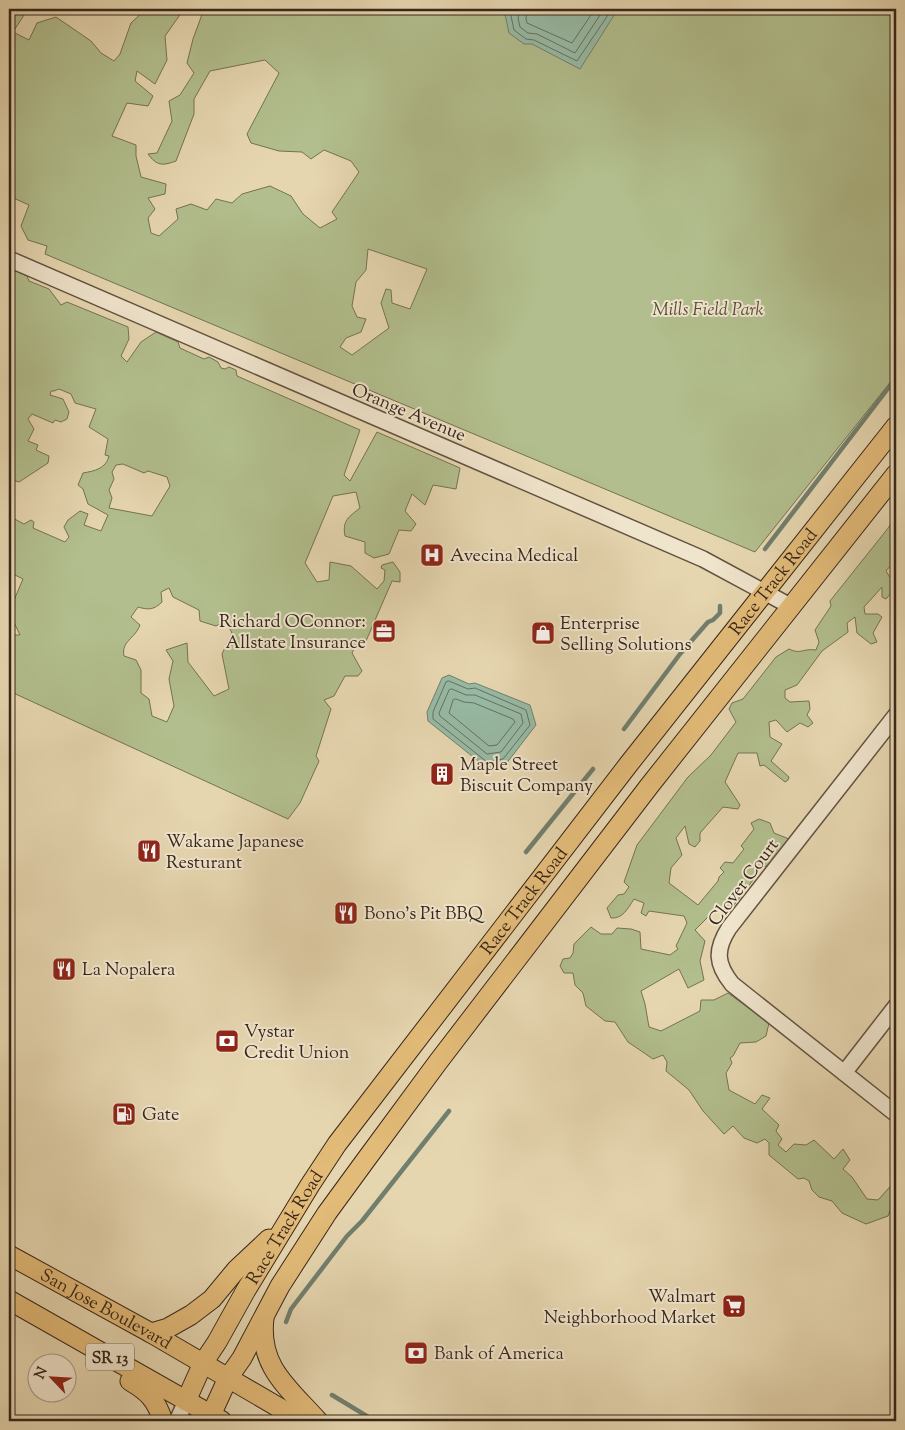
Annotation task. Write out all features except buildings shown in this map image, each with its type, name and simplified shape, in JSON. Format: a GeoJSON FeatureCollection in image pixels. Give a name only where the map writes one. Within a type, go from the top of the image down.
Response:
{"type":"FeatureCollection","features":[{"type":"Feature","properties":{"kind":"main road","name":"Race Track Road"},"geometry":{"type":"LineString","coordinates":[[186,1400],[203,1363],[286,1222],[337,1144],[628,765],[896,426]]}},
{"type":"Feature","properties":{"kind":"main road","name":"Race Track Road"},"geometry":{"type":"LineString","coordinates":[[213,1419],[228,1378],[242,1358],[280,1286],[327,1213],[438,1062],[655,779],[896,474]]}},
{"type":"Feature","properties":{"kind":"main road"},"geometry":{"type":"LineString","coordinates":[[475,964],[498,983]]}},
{"type":"Feature","properties":{"kind":"main road"},"geometry":{"type":"LineString","coordinates":[[414,1043],[438,1062]]}},
{"type":"Feature","properties":{"kind":"main road"},"geometry":{"type":"LineString","coordinates":[[151,1333],[168,1328],[191,1316],[212,1299],[236,1270],[286,1222]]}},
{"type":"Feature","properties":{"kind":"main road","name":"San Jose Boulevard"},"geometry":{"type":"LineString","coordinates":[[9,1255],[203,1363]]}},
{"type":"Feature","properties":{"kind":"main road","name":"SR 13"},"geometry":{"type":"LineString","coordinates":[[9,1300],[186,1400],[213,1419]]}},
{"type":"Feature","properties":{"kind":"main road"},"geometry":{"type":"LineString","coordinates":[[9,1313],[146,1390],[157,1404],[163,1421]]}},
{"type":"Feature","properties":{"kind":"main road"},"geometry":{"type":"LineString","coordinates":[[265,1313],[264,1346],[271,1366],[318,1421]]}},
{"type":"Feature","properties":{"kind":"main road","name":"SR 13"},"geometry":{"type":"LineString","coordinates":[[203,1363],[302,1421]]}},
{"type":"Feature","properties":{"kind":"street","name":"Orange Avenue"},"geometry":{"type":"LineString","coordinates":[[9,259],[703,559],[792,607]]}},
{"type":"Feature","properties":{"kind":"street","name":"Clover Court"},"geometry":{"type":"LineString","coordinates":[[896,715],[729,928],[720,945],[719,956],[720,967],[732,984],[896,1114]]}},
{"type":"Feature","properties":{"kind":"street"},"geometry":{"type":"LineString","coordinates":[[844,1072],[896,1006]]}},
{"type":"Feature","properties":{"kind":"street"},"geometry":{"type":"LineString","coordinates":[[177,1421],[186,1400]]}},
{"type":"Feature","properties":{"kind":"green space","name":"Mills Field Park"},"geometry":{"type":"Polygon","coordinates":[[[9,9],[28,9],[13,32],[29,40],[37,23],[56,17],[91,41],[101,53],[114,61],[120,54],[131,23],[146,9],[184,9],[165,36],[167,60],[155,84],[137,71],[135,81],[153,96],[148,106],[127,103],[112,136],[136,145],[136,156],[141,177],[166,184],[165,194],[148,198],[155,209],[148,218],[151,233],[159,236],[178,219],[176,209],[191,204],[207,210],[216,199],[232,203],[242,194],[270,186],[291,196],[303,214],[320,228],[337,219],[332,212],[359,172],[351,161],[324,150],[311,159],[302,152],[279,151],[251,143],[247,134],[279,73],[265,60],[210,71],[194,99],[194,114],[176,161],[160,164],[151,158],[148,154],[157,153],[172,121],[169,101],[180,95],[194,73],[187,63],[204,9],[896,9],[896,375],[755,552],[45,254],[47,246],[28,240],[21,226],[29,205],[9,196],[9,9]],[[368,249],[366,270],[356,282],[352,306],[357,317],[366,319],[361,332],[346,338],[340,347],[352,355],[389,328],[381,303],[386,289],[391,290],[392,303],[410,309],[427,269],[368,249]]]}},
{"type":"Feature","properties":{"kind":"green space"},"geometry":{"type":"Polygon","coordinates":[[[9,268],[27,276],[29,281],[49,289],[61,305],[67,302],[128,327],[129,339],[121,356],[127,362],[141,342],[156,332],[178,342],[180,348],[204,359],[209,357],[218,362],[221,368],[229,367],[236,370],[237,376],[360,430],[344,475],[350,481],[377,432],[460,468],[456,489],[433,485],[425,505],[412,494],[405,511],[416,524],[411,531],[399,530],[389,554],[374,558],[365,553],[365,542],[345,536],[346,522],[360,508],[356,492],[333,496],[305,563],[317,582],[329,580],[330,562],[351,566],[377,589],[384,581],[385,570],[381,568],[382,565],[393,562],[400,572],[400,582],[392,581],[366,641],[356,645],[352,653],[362,671],[358,676],[345,676],[334,696],[324,700],[331,709],[316,756],[319,761],[300,803],[288,819],[9,691],[9,635],[20,635],[9,612],[23,579],[9,572],[9,516],[24,524],[31,520],[34,522],[33,528],[65,542],[69,537],[64,527],[68,520],[80,511],[88,514],[84,525],[101,531],[108,515],[88,504],[83,489],[78,485],[83,473],[102,467],[109,456],[105,455],[108,439],[89,427],[96,409],[75,403],[71,394],[59,389],[51,391],[50,395],[63,399],[69,412],[67,419],[61,422],[55,420],[53,423],[32,414],[28,419],[34,429],[28,441],[38,445],[36,450],[49,456],[48,463],[19,482],[9,479],[9,268]],[[123,464],[116,465],[112,472],[114,479],[109,490],[112,498],[109,508],[152,516],[170,486],[167,477],[148,471],[144,473],[123,464]],[[169,588],[161,592],[162,602],[156,607],[148,609],[138,607],[131,617],[140,625],[135,634],[126,643],[124,651],[124,656],[136,660],[141,670],[141,693],[149,699],[152,716],[167,722],[174,706],[169,679],[173,661],[166,650],[187,643],[188,662],[214,696],[229,689],[222,654],[232,633],[226,621],[216,626],[200,621],[199,610],[173,597],[169,588]]]}},
{"type":"Feature","properties":{"kind":"green space"},"geometry":{"type":"Polygon","coordinates":[[[896,513],[896,559],[886,571],[896,587],[886,599],[882,597],[882,587],[864,607],[865,614],[878,614],[882,617],[873,633],[877,642],[871,644],[857,633],[855,617],[847,623],[848,632],[822,651],[797,685],[785,690],[785,698],[790,702],[809,701],[810,709],[807,715],[813,723],[808,727],[800,723],[787,732],[776,720],[769,722],[770,737],[782,744],[771,761],[789,777],[788,780],[785,782],[764,765],[760,766],[757,753],[738,753],[725,782],[740,805],[738,809],[723,807],[700,833],[700,841],[695,847],[689,844],[685,826],[676,838],[682,855],[671,868],[669,883],[698,905],[724,872],[720,868],[725,862],[733,863],[744,849],[741,846],[754,829],[751,823],[759,819],[770,823],[774,833],[789,839],[767,866],[755,868],[756,876],[731,909],[714,911],[695,930],[705,941],[700,961],[704,980],[688,988],[679,969],[641,991],[649,1027],[661,1031],[700,1011],[701,1000],[714,1000],[728,993],[769,1023],[766,1036],[756,1042],[740,1043],[730,1058],[732,1063],[726,1073],[729,1090],[755,1104],[762,1095],[770,1098],[762,1109],[779,1125],[776,1131],[782,1139],[778,1145],[786,1152],[794,1144],[806,1145],[814,1140],[834,1159],[843,1149],[850,1160],[843,1169],[852,1177],[867,1199],[878,1200],[896,1180],[896,1202],[893,1203],[888,1216],[866,1224],[842,1213],[832,1201],[819,1197],[812,1190],[809,1181],[804,1178],[798,1179],[769,1155],[769,1143],[765,1139],[757,1143],[744,1138],[733,1126],[724,1134],[703,1111],[689,1090],[666,1071],[667,1062],[663,1055],[653,1059],[628,1042],[615,1022],[605,1021],[586,1006],[583,993],[575,985],[573,973],[564,973],[560,966],[563,959],[570,958],[573,953],[574,944],[591,927],[601,934],[612,934],[617,928],[640,932],[641,949],[670,955],[678,949],[676,946],[687,923],[684,916],[649,911],[646,916],[641,913],[644,903],[634,899],[619,917],[611,918],[607,908],[618,895],[624,894],[629,887],[624,882],[637,845],[688,777],[711,755],[736,722],[729,709],[732,703],[743,699],[776,657],[789,649],[796,651],[816,650],[819,642],[815,630],[831,606],[830,601],[889,527],[896,513]]]}},
{"type":"Feature","properties":{"kind":"water"},"geometry":{"type":"Polygon","coordinates":[[[510,9],[618,9],[580,69],[532,44],[524,44],[509,33],[505,14],[510,9]]]}},
{"type":"Feature","properties":{"kind":"water"},"geometry":{"type":"Polygon","coordinates":[[[449,675],[469,684],[475,683],[530,705],[536,725],[506,764],[493,765],[491,768],[487,768],[428,721],[427,712],[442,678],[449,675]]]}},
{"type":"Feature","properties":{"kind":"waterway"},"geometry":{"type":"LineString","coordinates":[[765,549],[896,378]]}},
{"type":"Feature","properties":{"kind":"waterway"},"geometry":{"type":"LineString","coordinates":[[624,729],[680,654],[708,622],[720,613],[720,606]]}},
{"type":"Feature","properties":{"kind":"waterway"},"geometry":{"type":"LineString","coordinates":[[526,852],[593,769]]}},
{"type":"Feature","properties":{"kind":"waterway"},"geometry":{"type":"LineString","coordinates":[[286,1322],[291,1309],[347,1236],[362,1221],[449,1111]]}},
{"type":"Feature","properties":{"kind":"waterway"},"geometry":{"type":"LineString","coordinates":[[332,1395],[375,1421]]}},
{"type":"Feature","properties":{"kind":"place","name":"Avecina Medical"},"geometry":{"type":"Point","coordinates":[432,555]}},
{"type":"Feature","properties":{"kind":"place","name":"Richard OConnor: Allstate Insurance"},"geometry":{"type":"Point","coordinates":[384,631]}},
{"type":"Feature","properties":{"kind":"place","name":"Enterprise Selling Solutions"},"geometry":{"type":"Point","coordinates":[543,633]}},
{"type":"Feature","properties":{"kind":"place","name":"Maple Street Biscuit Company"},"geometry":{"type":"Point","coordinates":[442,774]}},
{"type":"Feature","properties":{"kind":"place","name":"Wakame Japanese Resturant"},"geometry":{"type":"Point","coordinates":[149,851]}},
{"type":"Feature","properties":{"kind":"place","name":"Bono's Pit BBQ"},"geometry":{"type":"Point","coordinates":[346,913]}},
{"type":"Feature","properties":{"kind":"place","name":"La Nopalera"},"geometry":{"type":"Point","coordinates":[64,969]}},
{"type":"Feature","properties":{"kind":"place","name":"Vystar Credit Union"},"geometry":{"type":"Point","coordinates":[227,1041]}},
{"type":"Feature","properties":{"kind":"place","name":"Gate"},"geometry":{"type":"Point","coordinates":[124,1114]}},
{"type":"Feature","properties":{"kind":"place","name":"Walmart Neighborhood Market"},"geometry":{"type":"Point","coordinates":[734,1306]}},
{"type":"Feature","properties":{"kind":"place","name":"Bank of America"},"geometry":{"type":"Point","coordinates":[416,1353]}}]}
